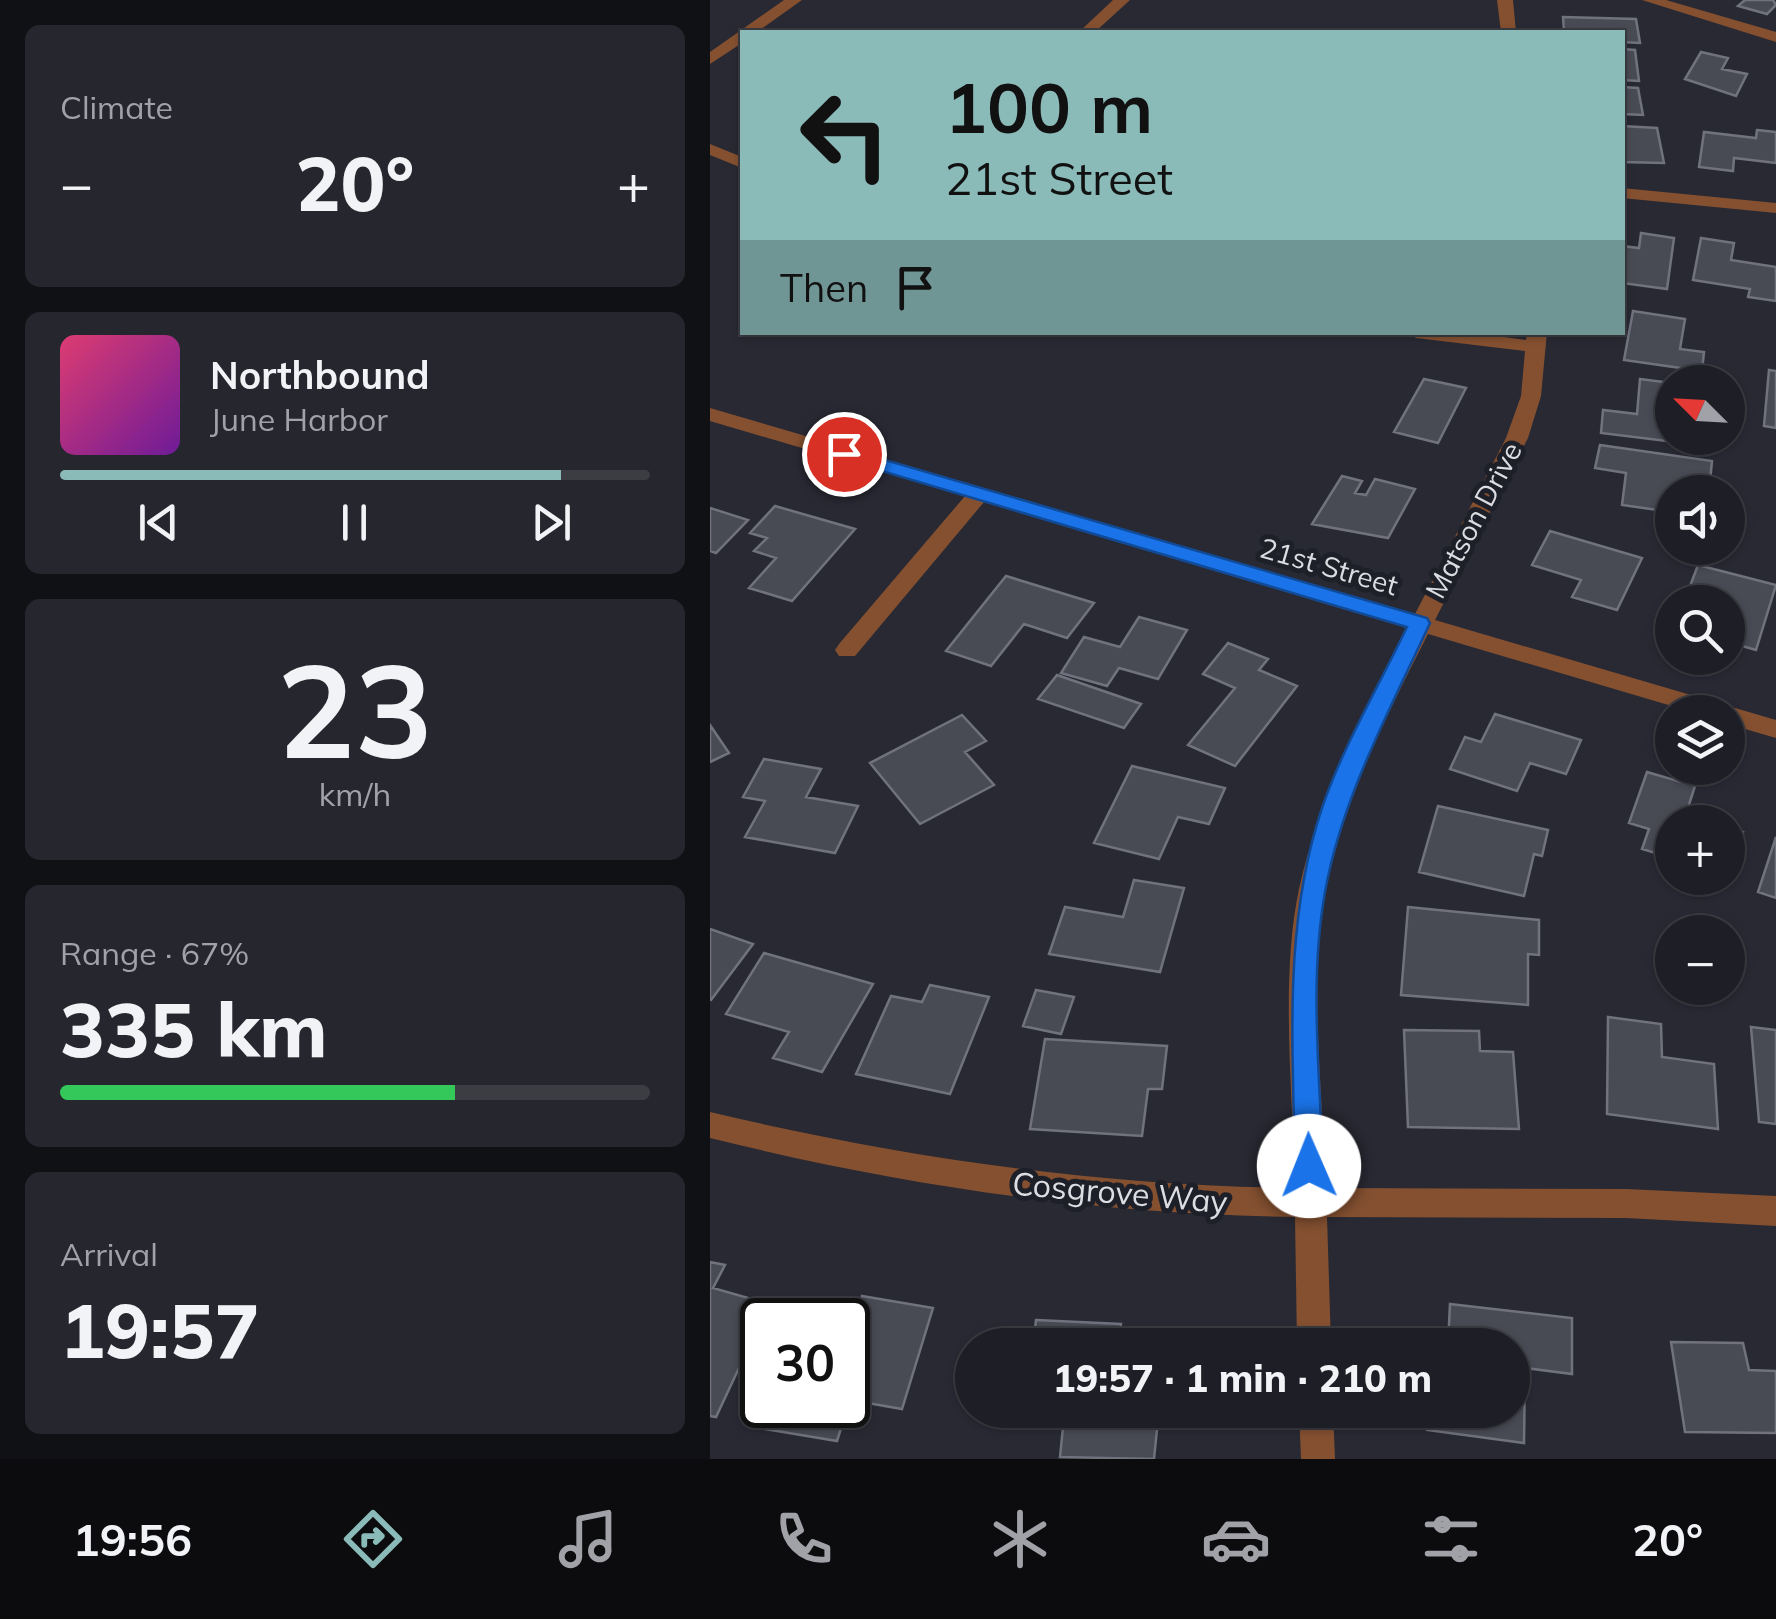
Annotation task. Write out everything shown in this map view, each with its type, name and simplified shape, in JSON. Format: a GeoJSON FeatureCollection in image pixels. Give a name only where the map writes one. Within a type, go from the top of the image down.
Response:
{"type":"FeatureCollection","features":[{"type":"Feature","properties":{"kind":"street"},"geometry":{"type":"LineString","coordinates":[[751,30],[794,0]]}},
{"type":"Feature","properties":{"kind":"street"},"geometry":{"type":"LineString","coordinates":[[1088,30],[1122,0]]}},
{"type":"Feature","properties":{"kind":"street"},"geometry":{"type":"LineString","coordinates":[[1506,0],[1508,30]]}},
{"type":"Feature","properties":{"kind":"street"},"geometry":{"type":"LineString","coordinates":[[1650,0],[1776,37]]}},
{"type":"Feature","properties":{"kind":"street"},"geometry":{"type":"LineString","coordinates":[[710,60],[740,38]]}},
{"type":"Feature","properties":{"kind":"street"},"geometry":{"type":"LineString","coordinates":[[710,149],[740,162]]}},
{"type":"Feature","properties":{"kind":"street"},"geometry":{"type":"LineString","coordinates":[[1625,193],[1776,208]]}},
{"type":"Feature","properties":{"kind":"street"},"geometry":{"type":"LineString","coordinates":[[1461,335],[1537,340]]}},
{"type":"Feature","properties":{"kind":"street","name":"Matson Drive"},"geometry":{"type":"LineString","coordinates":[[1314,1328],[1305,973],[1312,892],[1335,806],[1419,623],[1518,438],[1531,396],[1537,340]]}},
{"type":"Feature","properties":{"kind":"street","name":"21st Street"},"geometry":{"type":"LineString","coordinates":[[710,414],[1663,695]]}},
{"type":"Feature","properties":{"kind":"street"},"geometry":{"type":"LineString","coordinates":[[847,650],[979,494]]}},
{"type":"Feature","properties":{"kind":"street"},"geometry":{"type":"LineString","coordinates":[[1745,720],[1776,729]]}},
{"type":"Feature","properties":{"kind":"street","name":"Cosgrove Way"},"geometry":{"type":"LineString","coordinates":[[710,1126],[816,1152],[968,1179],[1167,1199],[1776,1210]]}},
{"type":"Feature","properties":{"kind":"street"},"geometry":{"type":"LineString","coordinates":[[1317,1428],[1318,1459]]}},
{"type":"Feature","properties":{"kind":"building"},"geometry":{"type":"Polygon","coordinates":[[[1745,0],[1773,0],[1776,5],[1767,14],[1738,6],[1745,0]]]}},
{"type":"Feature","properties":{"kind":"building"},"geometry":{"type":"Polygon","coordinates":[[[1563,17],[1636,19],[1640,43],[1625,42],[1625,30],[1564,30],[1563,17]]]}},
{"type":"Feature","properties":{"kind":"building"},"geometry":{"type":"Polygon","coordinates":[[[1625,49],[1635,50],[1639,81],[1625,80],[1625,49]]]}},
{"type":"Feature","properties":{"kind":"building"},"geometry":{"type":"Polygon","coordinates":[[[1701,52],[1728,58],[1722,69],[1747,74],[1736,96],[1685,79],[1701,52]]]}},
{"type":"Feature","properties":{"kind":"building"},"geometry":{"type":"Polygon","coordinates":[[[1625,87],[1638,88],[1643,115],[1625,114],[1625,87]]]}},
{"type":"Feature","properties":{"kind":"building"},"geometry":{"type":"Polygon","coordinates":[[[1625,126],[1657,128],[1664,163],[1625,162],[1625,126]]]}},
{"type":"Feature","properties":{"kind":"building"},"geometry":{"type":"Polygon","coordinates":[[[1757,130],[1776,132],[1776,163],[1734,158],[1733,171],[1699,167],[1704,132],[1756,138],[1757,130]]]}},
{"type":"Feature","properties":{"kind":"building"},"geometry":{"type":"Polygon","coordinates":[[[1641,233],[1674,238],[1667,289],[1625,283],[1625,246],[1639,248],[1641,233]]]}},
{"type":"Feature","properties":{"kind":"building"},"geometry":{"type":"Polygon","coordinates":[[[1701,238],[1734,243],[1731,260],[1776,267],[1776,301],[1748,297],[1750,289],[1693,280],[1701,238]]]}},
{"type":"Feature","properties":{"kind":"building"},"geometry":{"type":"Polygon","coordinates":[[[1633,311],[1685,319],[1680,349],[1704,352],[1703,365],[1624,360],[1633,311]]]}},
{"type":"Feature","properties":{"kind":"building"},"geometry":{"type":"Polygon","coordinates":[[[1769,370],[1776,371],[1776,428],[1764,426],[1769,370]]]}},
{"type":"Feature","properties":{"kind":"building"},"geometry":{"type":"Polygon","coordinates":[[[1424,379],[1466,388],[1438,443],[1394,432],[1424,379]]]}},
{"type":"Feature","properties":{"kind":"building"},"geometry":{"type":"Polygon","coordinates":[[[1640,379],[1655,381],[1655,440],[1601,433],[1603,410],[1637,414],[1640,379]]]}},
{"type":"Feature","properties":{"kind":"building"},"geometry":{"type":"Polygon","coordinates":[[[1600,445],[1712,461],[1711,475],[1655,475],[1655,510],[1622,505],[1626,473],[1595,468],[1600,445]]]}},
{"type":"Feature","properties":{"kind":"building"},"geometry":{"type":"Polygon","coordinates":[[[1342,476],[1362,481],[1355,493],[1366,495],[1375,479],[1415,489],[1388,538],[1312,524],[1342,476]]]}},
{"type":"Feature","properties":{"kind":"building"},"geometry":{"type":"Polygon","coordinates":[[[775,506],[855,529],[792,601],[749,588],[776,558],[754,551],[767,538],[750,533],[775,506]]]}},
{"type":"Feature","properties":{"kind":"building"},"geometry":{"type":"Polygon","coordinates":[[[710,508],[748,520],[716,553],[710,551],[710,508]]]}},
{"type":"Feature","properties":{"kind":"building"},"geometry":{"type":"Polygon","coordinates":[[[1550,531],[1642,558],[1617,610],[1572,597],[1581,580],[1532,565],[1550,531]]]}},
{"type":"Feature","properties":{"kind":"building"},"geometry":{"type":"Polygon","coordinates":[[[1698,565],[1776,585],[1756,650],[1745,647],[1745,585],[1690,585],[1698,565]]]}},
{"type":"Feature","properties":{"kind":"building"},"geometry":{"type":"Polygon","coordinates":[[[1006,576],[1094,603],[1067,638],[1024,624],[991,666],[946,651],[1006,576]]]}},
{"type":"Feature","properties":{"kind":"building"},"geometry":{"type":"Polygon","coordinates":[[[1139,617],[1187,630],[1158,679],[1119,668],[1107,686],[1061,673],[1084,637],[1120,647],[1139,617]]]}},
{"type":"Feature","properties":{"kind":"building"},"geometry":{"type":"Polygon","coordinates":[[[1228,643],[1268,659],[1259,670],[1297,686],[1235,766],[1188,745],[1235,688],[1203,674],[1228,643]]]}},
{"type":"Feature","properties":{"kind":"building"},"geometry":{"type":"Polygon","coordinates":[[[1057,675],[1141,704],[1124,728],[1038,699],[1057,675]]]}},
{"type":"Feature","properties":{"kind":"building"},"geometry":{"type":"Polygon","coordinates":[[[1495,714],[1581,740],[1566,774],[1530,763],[1517,791],[1450,769],[1465,737],[1481,742],[1495,714]]]}},
{"type":"Feature","properties":{"kind":"building"},"geometry":{"type":"Polygon","coordinates":[[[962,715],[986,741],[965,752],[994,785],[920,824],[870,763],[962,715]]]}},
{"type":"Feature","properties":{"kind":"building"},"geometry":{"type":"Polygon","coordinates":[[[710,725],[729,753],[710,762],[710,725]]]}},
{"type":"Feature","properties":{"kind":"building"},"geometry":{"type":"Polygon","coordinates":[[[764,759],[821,769],[806,797],[858,806],[835,853],[745,837],[765,801],[743,797],[764,759]]]}},
{"type":"Feature","properties":{"kind":"building"},"geometry":{"type":"Polygon","coordinates":[[[1132,766],[1225,788],[1209,824],[1178,817],[1159,859],[1094,843],[1132,766]]]}},
{"type":"Feature","properties":{"kind":"building"},"geometry":{"type":"Polygon","coordinates":[[[1647,772],[1655,774],[1655,785],[1695,786],[1689,805],[1655,805],[1655,853],[1642,849],[1649,829],[1629,823],[1647,772]]]}},
{"type":"Feature","properties":{"kind":"building"},"geometry":{"type":"Polygon","coordinates":[[[1438,806],[1548,830],[1542,856],[1534,854],[1524,896],[1419,872],[1438,806]]]}},
{"type":"Feature","properties":{"kind":"building"},"geometry":{"type":"Polygon","coordinates":[[[1776,837],[1776,898],[1758,892],[1776,837]]]}},
{"type":"Feature","properties":{"kind":"building"},"geometry":{"type":"Polygon","coordinates":[[[1134,880],[1184,888],[1160,972],[1049,954],[1065,907],[1123,917],[1134,880]]]}},
{"type":"Feature","properties":{"kind":"building"},"geometry":{"type":"Polygon","coordinates":[[[1408,907],[1539,920],[1539,955],[1528,954],[1528,1005],[1401,995],[1408,907]]]}},
{"type":"Feature","properties":{"kind":"building"},"geometry":{"type":"Polygon","coordinates":[[[710,929],[753,944],[711,1000],[710,1000],[710,929]]]}},
{"type":"Feature","properties":{"kind":"building"},"geometry":{"type":"Polygon","coordinates":[[[764,953],[873,984],[822,1072],[773,1058],[789,1032],[726,1014],[764,953]]]}},
{"type":"Feature","properties":{"kind":"building"},"geometry":{"type":"Polygon","coordinates":[[[930,985],[989,997],[950,1094],[856,1074],[891,996],[922,1002],[930,985]]]}},
{"type":"Feature","properties":{"kind":"building"},"geometry":{"type":"Polygon","coordinates":[[[1036,990],[1074,997],[1061,1034],[1023,1026],[1036,990]]]}},
{"type":"Feature","properties":{"kind":"building"},"geometry":{"type":"Polygon","coordinates":[[[1608,1017],[1661,1024],[1662,1057],[1714,1064],[1718,1129],[1607,1114],[1608,1017]]]}},
{"type":"Feature","properties":{"kind":"building"},"geometry":{"type":"Polygon","coordinates":[[[1751,1027],[1776,1030],[1776,1124],[1759,1122],[1751,1027]]]}},
{"type":"Feature","properties":{"kind":"building"},"geometry":{"type":"Polygon","coordinates":[[[1404,1030],[1479,1031],[1480,1051],[1513,1052],[1519,1129],[1408,1127],[1404,1030]]]}},
{"type":"Feature","properties":{"kind":"building"},"geometry":{"type":"Polygon","coordinates":[[[1045,1039],[1167,1046],[1162,1089],[1148,1089],[1142,1136],[1030,1129],[1045,1039]]]}},
{"type":"Feature","properties":{"kind":"building"},"geometry":{"type":"Polygon","coordinates":[[[710,1262],[725,1265],[713,1288],[748,1298],[740,1298],[740,1366],[716,1417],[710,1416],[710,1262]]]}},
{"type":"Feature","properties":{"kind":"building"},"geometry":{"type":"Polygon","coordinates":[[[862,1296],[933,1308],[902,1409],[870,1403],[870,1298],[862,1296]]]}},
{"type":"Feature","properties":{"kind":"building"},"geometry":{"type":"Polygon","coordinates":[[[1450,1304],[1572,1318],[1572,1374],[1530,1369],[1530,1328],[1449,1328],[1450,1304]]]}},
{"type":"Feature","properties":{"kind":"building"},"geometry":{"type":"Polygon","coordinates":[[[1036,1320],[1121,1324],[1121,1328],[1035,1328],[1036,1320]]]}},
{"type":"Feature","properties":{"kind":"building"},"geometry":{"type":"Polygon","coordinates":[[[1671,1342],[1743,1343],[1749,1370],[1776,1371],[1776,1433],[1685,1432],[1671,1342]]]}},
{"type":"Feature","properties":{"kind":"building"},"geometry":{"type":"Polygon","coordinates":[[[765,1428],[841,1428],[837,1441],[765,1428]]]}},
{"type":"Feature","properties":{"kind":"building"},"geometry":{"type":"Polygon","coordinates":[[[1063,1428],[1157,1428],[1154,1459],[1060,1457],[1063,1428]]]}},
{"type":"Feature","properties":{"kind":"building"},"geometry":{"type":"Polygon","coordinates":[[[1524,1428],[1524,1443],[1427,1430],[1524,1428]]]}},
{"type":"Feature","properties":{"kind":"route"},"geometry":{"type":"LineString","coordinates":[[844,454],[1419,623],[1361,741],[1335,806],[1312,892],[1305,973],[1309,1166]]}}]}
